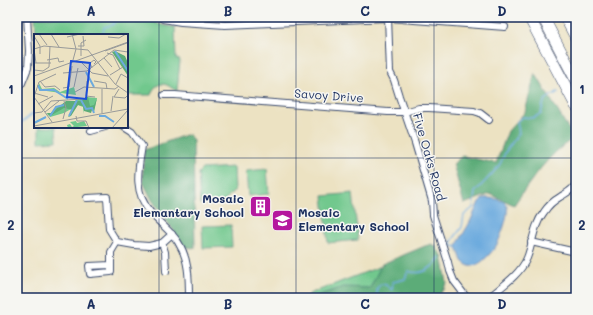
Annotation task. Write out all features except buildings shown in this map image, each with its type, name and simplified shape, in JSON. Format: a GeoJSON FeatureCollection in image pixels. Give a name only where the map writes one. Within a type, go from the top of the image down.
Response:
{"type":"FeatureCollection","features":[{"type":"Feature","properties":{"kind":"highway"},"geometry":{"type":"LineString","coordinates":[[529,17],[576,106]]}},
{"type":"Feature","properties":{"kind":"highway"},"geometry":{"type":"LineString","coordinates":[[543,17],[576,80]]}},
{"type":"Feature","properties":{"kind":"highway"},"geometry":{"type":"LineString","coordinates":[[565,17],[576,38]]}},
{"type":"Feature","properties":{"kind":"street"},"geometry":{"type":"LineString","coordinates":[[17,87],[22,84],[28,68],[29,51],[27,17]]}},
{"type":"Feature","properties":{"kind":"street"},"geometry":{"type":"LineString","coordinates":[[160,17],[163,19],[181,22],[225,25],[388,18],[505,27]]}},
{"type":"Feature","properties":{"kind":"street"},"geometry":{"type":"LineString","coordinates":[[207,17],[207,24]]}},
{"type":"Feature","properties":{"kind":"street","name":"Five Oaks Road"},"geometry":{"type":"LineString","coordinates":[[388,18],[390,72],[415,143],[432,202],[433,214],[450,271],[454,281],[467,298]]}},
{"type":"Feature","properties":{"kind":"street","name":"Savoy Drive"},"geometry":{"type":"LineString","coordinates":[[164,95],[388,112],[404,112],[419,108],[474,111],[480,113],[489,120]]}},
{"type":"Feature","properties":{"kind":"street"},"geometry":{"type":"LineString","coordinates":[[91,131],[102,128]]}},
{"type":"Feature","properties":{"kind":"street"},"geometry":{"type":"LineString","coordinates":[[126,128],[132,132],[142,146],[138,175],[138,187],[141,196],[150,212],[172,234],[182,249],[189,274],[189,298]]}},
{"type":"Feature","properties":{"kind":"street"},"geometry":{"type":"LineString","coordinates":[[488,298],[519,270],[527,258],[536,226],[544,212],[576,184]]}},
{"type":"Feature","properties":{"kind":"street"},"geometry":{"type":"LineString","coordinates":[[87,198],[107,198],[110,229],[117,242]]}},
{"type":"Feature","properties":{"kind":"street"},"geometry":{"type":"LineString","coordinates":[[117,242],[149,246],[162,244],[172,234]]}},
{"type":"Feature","properties":{"kind":"street"},"geometry":{"type":"LineString","coordinates":[[111,265],[111,252],[117,242]]}},
{"type":"Feature","properties":{"kind":"street"},"geometry":{"type":"LineString","coordinates":[[531,242],[576,252]]}},
{"type":"Feature","properties":{"kind":"street"},"geometry":{"type":"LineString","coordinates":[[162,244],[165,252],[166,272]]}},
{"type":"Feature","properties":{"kind":"green space"},"geometry":{"type":"Polygon","coordinates":[[[35,17],[146,17],[159,24],[175,27],[176,59],[180,60],[177,91],[167,85],[161,84],[153,90],[151,95],[128,95],[128,34],[36,34],[35,17]]]}},
{"type":"Feature","properties":{"kind":"green space"},"geometry":{"type":"Polygon","coordinates":[[[535,73],[574,138],[565,144],[548,160],[514,205],[490,194],[464,204],[453,164],[462,156],[496,163],[508,131],[525,112],[535,73]]]}},
{"type":"Feature","properties":{"kind":"green space"},"geometry":{"type":"Polygon","coordinates":[[[39,128],[56,128],[57,141],[39,142],[39,128]]]}},
{"type":"Feature","properties":{"kind":"green space"},"geometry":{"type":"Polygon","coordinates":[[[188,134],[193,140],[195,248],[185,247],[152,200],[143,182],[144,150],[188,134]]]}},
{"type":"Feature","properties":{"kind":"green space"},"geometry":{"type":"Polygon","coordinates":[[[234,167],[235,190],[223,202],[200,204],[198,173],[202,169],[234,167]]]}},
{"type":"Feature","properties":{"kind":"green space"},"geometry":{"type":"Polygon","coordinates":[[[267,169],[269,194],[248,196],[246,171],[267,169]]]}},
{"type":"Feature","properties":{"kind":"green space"},"geometry":{"type":"Polygon","coordinates":[[[353,193],[358,240],[328,243],[323,196],[353,193]]]}},
{"type":"Feature","properties":{"kind":"green space"},"geometry":{"type":"Polygon","coordinates":[[[231,225],[232,247],[203,248],[202,226],[231,225]]]}},
{"type":"Feature","properties":{"kind":"green space"},"geometry":{"type":"Polygon","coordinates":[[[432,244],[442,255],[447,283],[438,298],[316,298],[316,296],[344,287],[370,288],[382,264],[432,244]]]}},
{"type":"Feature","properties":{"kind":"green space"},"geometry":{"type":"Polygon","coordinates":[[[436,245],[441,283],[445,289],[430,298],[309,298],[309,294],[436,245]]]}},
{"type":"Feature","properties":{"kind":"water"},"geometry":{"type":"Polygon","coordinates":[[[485,198],[499,200],[506,204],[506,219],[494,249],[479,263],[470,266],[462,261],[457,247],[479,202],[485,198]]]}},
{"type":"Feature","properties":{"kind":"waterway"},"geometry":{"type":"LineString","coordinates":[[102,34],[104,27],[112,25],[122,17]]}},
{"type":"Feature","properties":{"kind":"waterway"},"geometry":{"type":"LineString","coordinates":[[457,247],[449,245],[462,227],[464,215],[473,208],[475,192],[500,164],[506,151],[519,133],[517,121],[523,117],[532,118],[541,114],[545,100],[558,92]]}},
{"type":"Feature","properties":{"kind":"waterway"},"geometry":{"type":"LineString","coordinates":[[17,126],[34,113]]}},
{"type":"Feature","properties":{"kind":"waterway"},"geometry":{"type":"LineString","coordinates":[[377,298],[377,288],[381,284],[386,285],[392,290],[393,282],[405,279],[408,271],[418,273],[422,272],[434,265],[440,257]]}},
{"type":"Feature","properties":{"kind":"place","name":"Mosaic Elemantary School"},"geometry":{"type":"Point","coordinates":[260,206]}},
{"type":"Feature","properties":{"kind":"place","name":"Mosaic Elementary School"},"geometry":{"type":"Point","coordinates":[283,220]}}]}
